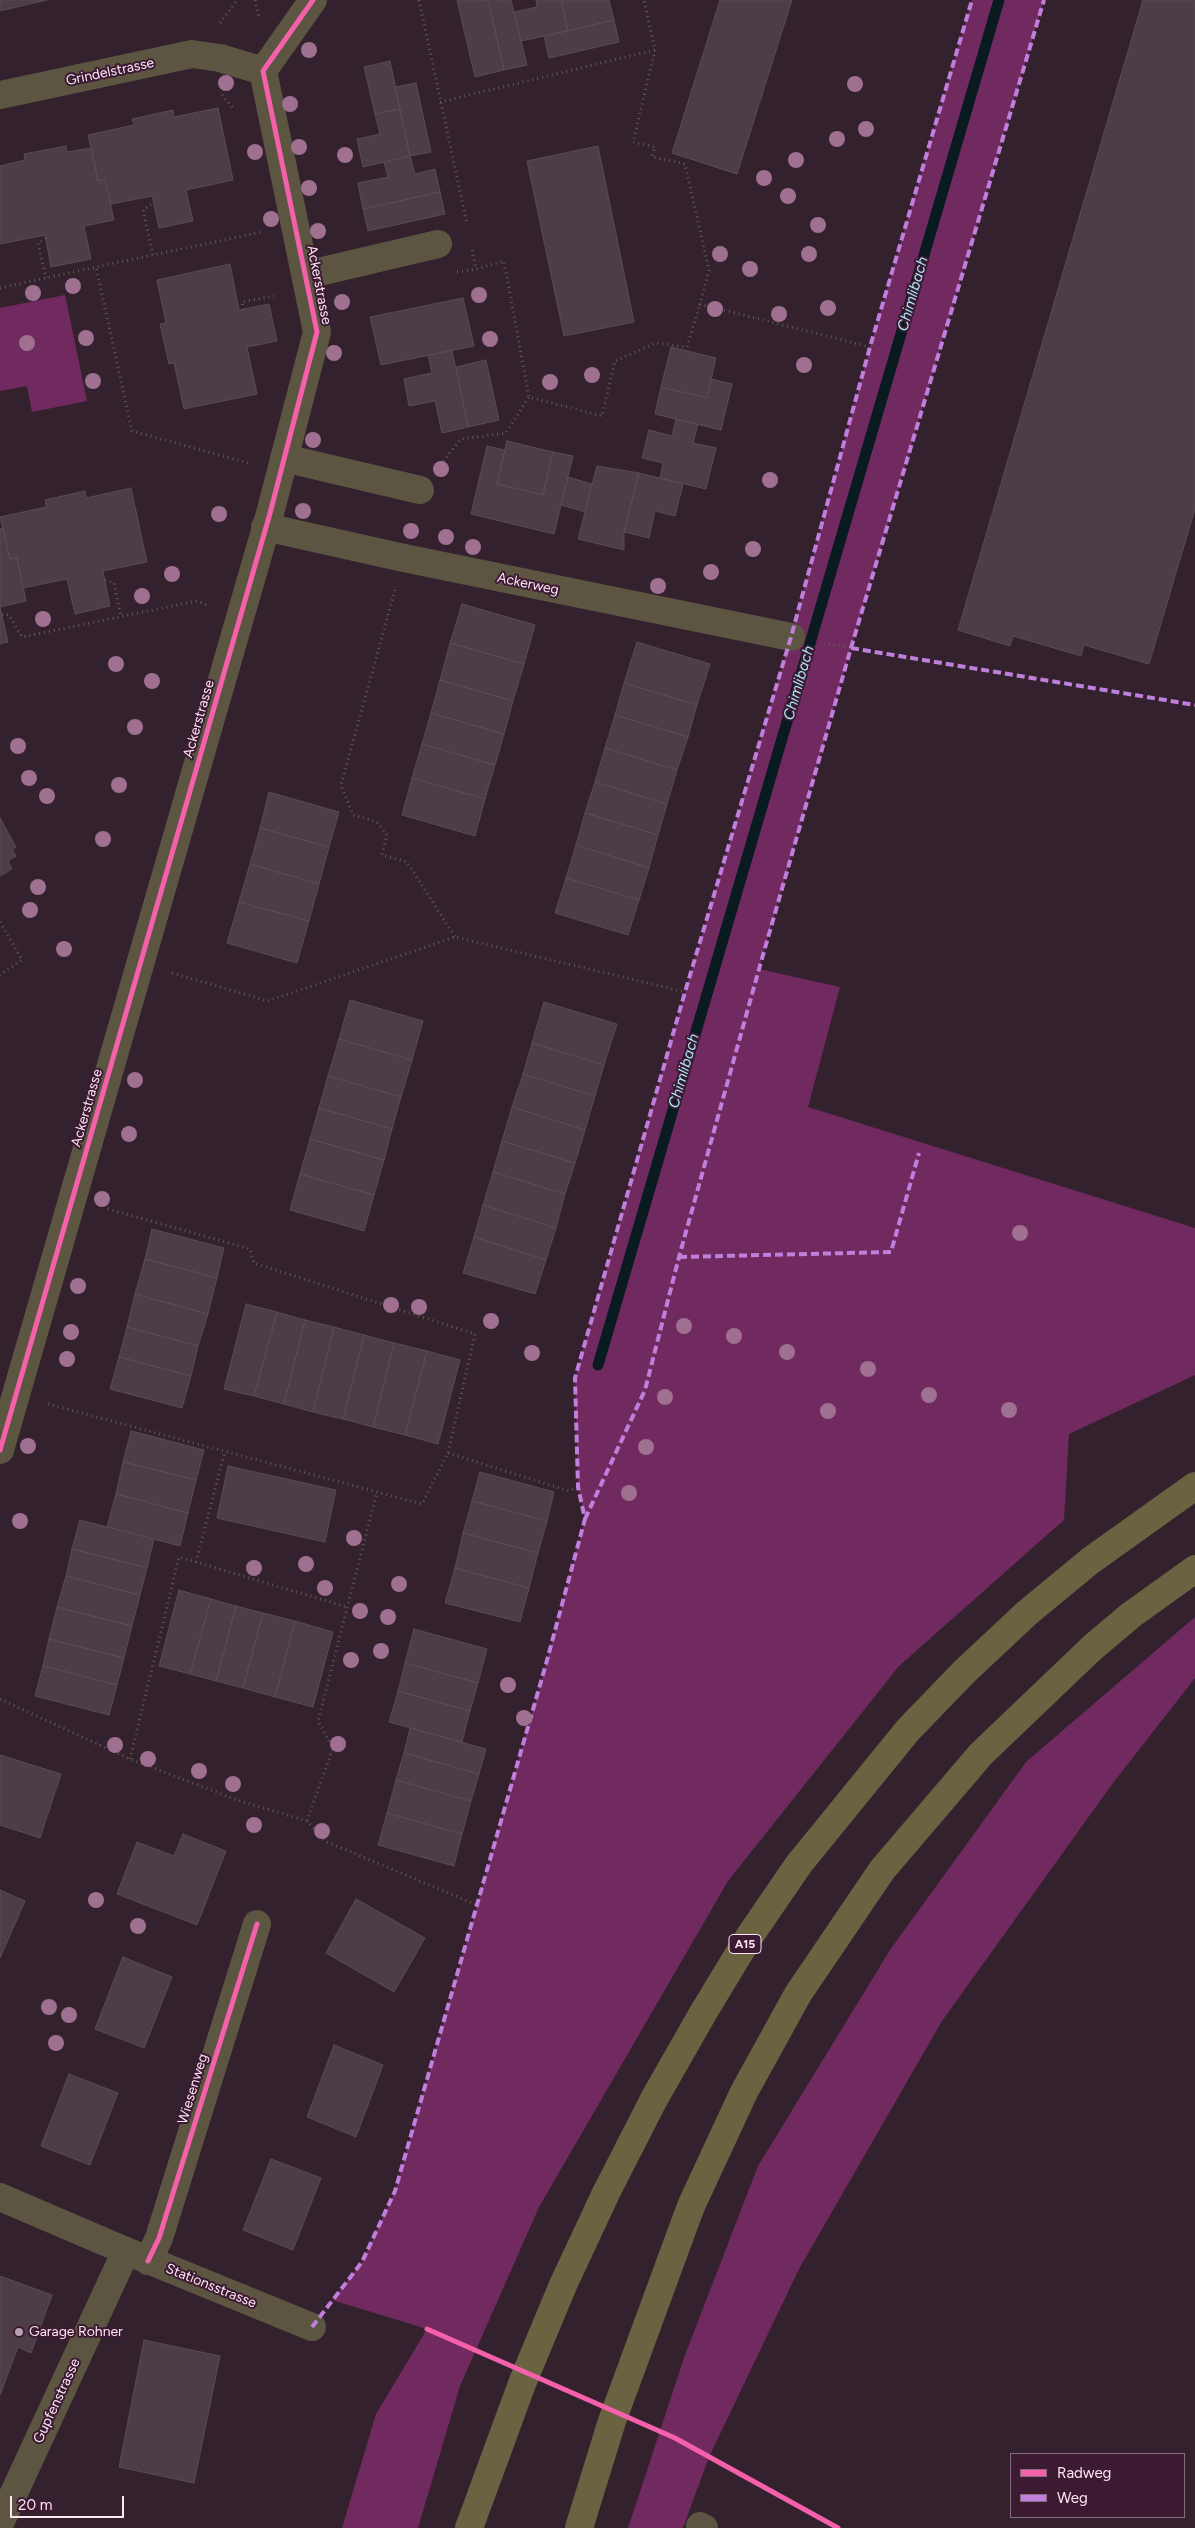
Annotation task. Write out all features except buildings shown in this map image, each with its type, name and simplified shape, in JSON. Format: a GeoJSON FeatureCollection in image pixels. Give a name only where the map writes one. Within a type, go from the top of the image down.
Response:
{"type":"FeatureCollection","features":[{"type":"Feature","properties":{"kind":"highway","name":"A15"},"geometry":{"type":"LineString","coordinates":[[469,2528],[523,2381],[563,2285],[606,2193],[654,2099],[702,2013],[749,1937],[798,1864],[908,1730],[964,1672],[1027,1613],[1090,1561],[1195,1486]]}},
{"type":"Feature","properties":{"kind":"highway"},"geometry":{"type":"LineString","coordinates":[[579,2528],[612,2421],[646,2324],[704,2173],[770,2044],[825,1953],[882,1870],[981,1754],[1093,1647],[1131,1615],[1195,1569]]}},
{"type":"Feature","properties":{"kind":"street"},"geometry":{"type":"LineString","coordinates":[[263,71],[312,0]]}},
{"type":"Feature","properties":{"kind":"street","name":"Grindelstrasse"},"geometry":{"type":"LineString","coordinates":[[0,95],[192,54],[220,58],[263,71]]}},
{"type":"Feature","properties":{"kind":"street","name":"Ackerstrasse"},"geometry":{"type":"LineString","coordinates":[[0,1450],[240,618],[318,332],[263,71]]}},
{"type":"Feature","properties":{"kind":"street"},"geometry":{"type":"LineString","coordinates":[[306,275],[438,244]]}},
{"type":"Feature","properties":{"kind":"street"},"geometry":{"type":"LineString","coordinates":[[282,465],[420,490]]}},
{"type":"Feature","properties":{"kind":"street","name":"Ackerweg"},"geometry":{"type":"LineString","coordinates":[[265,527],[404,558],[791,638]]}},
{"type":"Feature","properties":{"kind":"street","name":"Wiesenweg"},"geometry":{"type":"LineString","coordinates":[[137,2256],[158,2238],[256,1924]]}},
{"type":"Feature","properties":{"kind":"street","name":"Stationsstrasse"},"geometry":{"type":"LineString","coordinates":[[0,2197],[137,2256],[312,2327]]}},
{"type":"Feature","properties":{"kind":"street","name":"Gupfenstrasse"},"geometry":{"type":"LineString","coordinates":[[0,2523],[137,2256]]}},
{"type":"Feature","properties":{"kind":"path"},"geometry":{"type":"LineString","coordinates":[[419,0],[468,232]]}},
{"type":"Feature","properties":{"kind":"path"},"geometry":{"type":"LineString","coordinates":[[529,396],[602,416],[615,361],[656,343],[687,347],[700,304],[709,270],[685,164],[652,157],[655,147],[633,142],[655,50],[644,0]]}},
{"type":"Feature","properties":{"kind":"path"},"geometry":{"type":"LineString","coordinates":[[440,102],[655,50]]}},
{"type":"Feature","properties":{"kind":"path"},"geometry":{"type":"LineString","coordinates":[[153,255],[143,210],[154,202]]}},
{"type":"Feature","properties":{"kind":"path"},"geometry":{"type":"LineString","coordinates":[[0,288],[262,232]]}},
{"type":"Feature","properties":{"kind":"path"},"geometry":{"type":"LineString","coordinates":[[46,238],[38,243],[46,278]]}},
{"type":"Feature","properties":{"kind":"path"},"geometry":{"type":"LineString","coordinates":[[420,490],[461,439],[506,433],[529,396],[504,261],[476,269],[470,241]]}},
{"type":"Feature","properties":{"kind":"path"},"geometry":{"type":"LineString","coordinates":[[96,268],[132,431],[282,465]]}},
{"type":"Feature","properties":{"kind":"path"},"geometry":{"type":"LineString","coordinates":[[242,310],[242,302],[277,295]]}},
{"type":"Feature","properties":{"kind":"path"},"geometry":{"type":"LineString","coordinates":[[700,304],[870,347]]}},
{"type":"Feature","properties":{"kind":"path"},"geometry":{"type":"LineString","coordinates":[[404,558],[341,786],[353,815],[377,822],[387,836],[382,855],[407,862],[456,937]]}},
{"type":"Feature","properties":{"kind":"path"},"geometry":{"type":"LineString","coordinates":[[105,580],[114,583],[121,617]]}},
{"type":"Feature","properties":{"kind":"path"},"geometry":{"type":"LineString","coordinates":[[2,615],[9,615],[22,637],[197,601],[240,618]]}},
{"type":"Feature","properties":{"kind":"path"},"geometry":{"type":"LineString","coordinates":[[0,922],[22,960],[0,975]]}},
{"type":"Feature","properties":{"kind":"path"},"geometry":{"type":"LineString","coordinates":[[140,964],[268,1001],[456,937],[685,992]]}},
{"type":"Feature","properties":{"kind":"path"},"geometry":{"type":"LineString","coordinates":[[16,1395],[422,1504],[448,1453],[476,1334],[254,1262],[250,1249],[72,1199]]}},
{"type":"Feature","properties":{"kind":"path"},"geometry":{"type":"LineString","coordinates":[[196,1562],[225,1451]]}},
{"type":"Feature","properties":{"kind":"path"},"geometry":{"type":"LineString","coordinates":[[448,1453],[570,1491],[578,1487]]}},
{"type":"Feature","properties":{"kind":"path"},"geometry":{"type":"LineString","coordinates":[[307,1821],[333,1748],[318,1721],[377,1492]]}},
{"type":"Feature","properties":{"kind":"path"},"geometry":{"type":"LineString","coordinates":[[130,1758],[179,1557],[347,1607]]}},
{"type":"Feature","properties":{"kind":"path"},"geometry":{"type":"LineString","coordinates":[[0,1700],[130,1758],[237,1800],[307,1821],[325,1841],[477,1905]]}},
{"type":"Feature","properties":{"kind":"shaded area"},"geometry":{"type":"Polygon","coordinates":[[[972,0],[1044,0],[851,648],[759,969],[840,987],[808,1107],[1195,1228],[1195,1375],[1069,1434],[1064,1520],[899,1666],[728,1881],[539,2207],[460,2386],[418,2528],[342,2528],[376,2414],[427,2329],[332,2300],[362,2262],[395,2191],[546,1664],[585,1519],[578,1487],[575,1378],[685,992],[791,637],[870,347],[972,0]]]}},
{"type":"Feature","properties":{"kind":"shaded area"},"geometry":{"type":"Polygon","coordinates":[[[65,295],[87,401],[32,412],[27,386],[0,391],[0,308],[65,295]]]}},
{"type":"Feature","properties":{"kind":"shaded area"},"geometry":{"type":"Polygon","coordinates":[[[1195,1617],[1195,1678],[1113,1783],[942,2021],[799,2269],[709,2457],[683,2528],[628,2528],[685,2355],[758,2166],[890,1950],[1026,1762],[1195,1617]]]}},
{"type":"Feature","properties":{"kind":"waterway","name":"Chimlibach"},"geometry":{"type":"LineString","coordinates":[[598,1365],[999,0]]}},
{"type":"Feature","properties":{"kind":"marked path"},"geometry":{"type":"LineString","coordinates":[[312,2327],[362,2262],[395,2191],[546,1664],[585,1519],[578,1487],[575,1378],[685,992],[791,637],[870,347],[972,0]]}},
{"type":"Feature","properties":{"kind":"marked path"},"geometry":{"type":"LineString","coordinates":[[585,1519],[645,1390],[679,1257],[851,648],[1044,0]]}},
{"type":"Feature","properties":{"kind":"marked path"},"geometry":{"type":"LineString","coordinates":[[851,648],[1195,705]]}},
{"type":"Feature","properties":{"kind":"marked path"},"geometry":{"type":"LineString","coordinates":[[679,1257],[891,1252],[919,1153]]}},
{"type":"Feature","properties":{"kind":"cycle path"},"geometry":{"type":"LineString","coordinates":[[0,1450],[269,517],[317,332],[263,71],[313,0]]}},
{"type":"Feature","properties":{"kind":"cycle path"},"geometry":{"type":"LineString","coordinates":[[148,2261],[159,2238],[257,1924]]}},
{"type":"Feature","properties":{"kind":"cycle path"},"geometry":{"type":"LineString","coordinates":[[427,2329],[675,2438],[838,2528]]}},
{"type":"Feature","properties":{"kind":"place","name":"Garage Rohner"},"geometry":{"type":"Point","coordinates":[19,2332]}}]}
